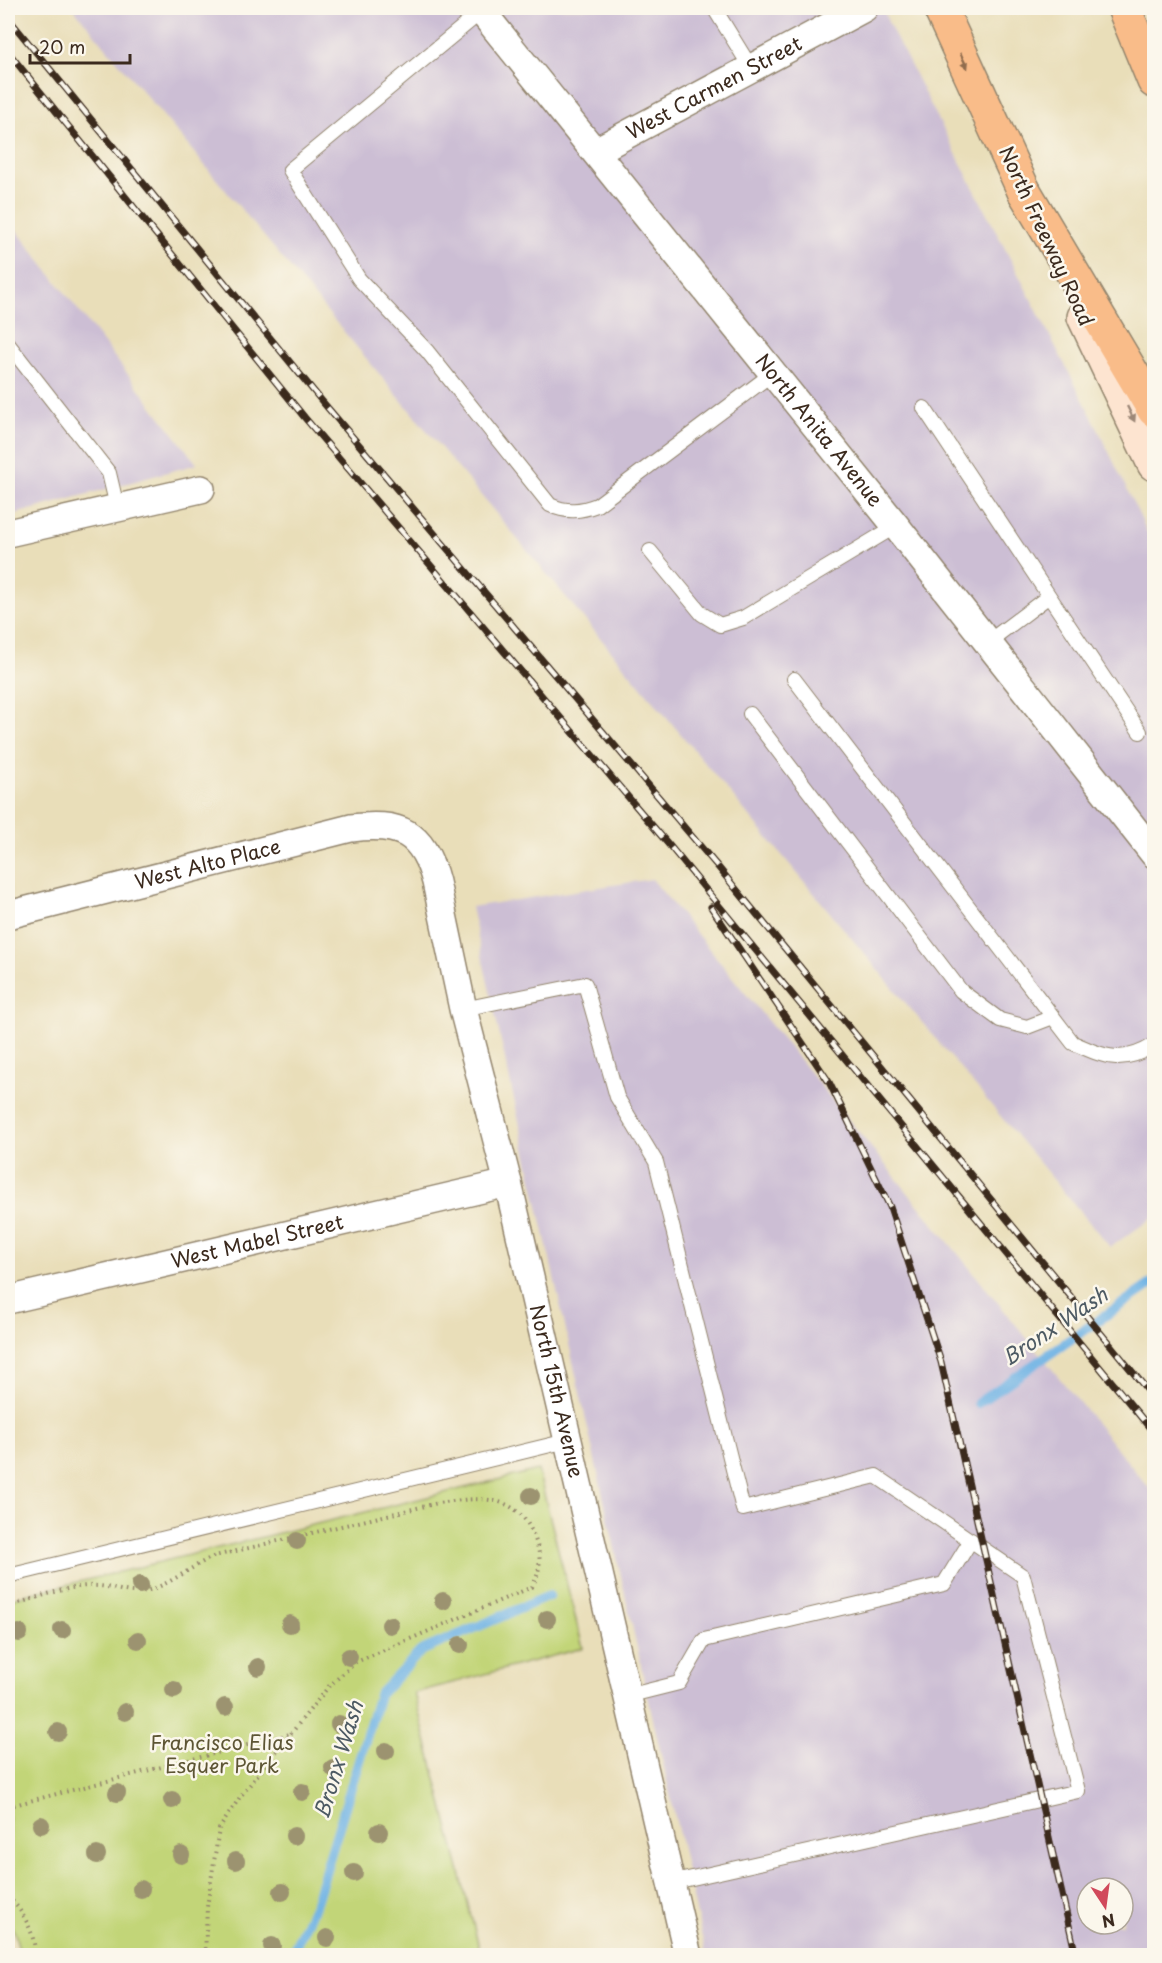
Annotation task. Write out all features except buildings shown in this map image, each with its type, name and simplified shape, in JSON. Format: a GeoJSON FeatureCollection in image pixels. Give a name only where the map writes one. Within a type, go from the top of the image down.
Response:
{"type":"FeatureCollection","features":[{"type":"Feature","properties":{"kind":"main road","name":"North Freeway Road"},"geometry":{"type":"LineString","coordinates":[[940,8],[1024,191],[1155,464]]}},
{"type":"Feature","properties":{"kind":"main road"},"geometry":{"type":"LineString","coordinates":[[1124,8],[1155,81]]}},
{"type":"Feature","properties":{"kind":"main road"},"geometry":{"type":"LineString","coordinates":[[1024,191],[1155,410]]}},
{"type":"Feature","properties":{"kind":"street","name":"West Carmen Street"},"geometry":{"type":"LineString","coordinates":[[596,152],[864,8]]}},
{"type":"Feature","properties":{"kind":"street","name":"North Anita Avenue"},"geometry":{"type":"LineString","coordinates":[[481,9],[896,526],[1155,854]]}},
{"type":"Feature","properties":{"kind":"street"},"geometry":{"type":"LineString","coordinates":[[8,533],[201,489]]}},
{"type":"Feature","properties":{"kind":"street","name":"West Alto Place"},"geometry":{"type":"LineString","coordinates":[[8,915],[351,828],[390,826],[408,833]]}},
{"type":"Feature","properties":{"kind":"street","name":"North 15th Avenue"},"geometry":{"type":"LineString","coordinates":[[408,833],[432,864],[463,1009],[508,1183],[687,1956]]}},
{"type":"Feature","properties":{"kind":"street","name":"West Mabel Street"},"geometry":{"type":"LineString","coordinates":[[8,1300],[508,1183]]}},
{"type":"Feature","properties":{"kind":"lane"},"geometry":{"type":"LineString","coordinates":[[714,8],[751,68]]}},
{"type":"Feature","properties":{"kind":"lane"},"geometry":{"type":"LineString","coordinates":[[481,9],[290,170],[359,279],[427,351],[550,505],[560,510],[583,510],[597,505],[773,373]]}},
{"type":"Feature","properties":{"kind":"lane"},"geometry":{"type":"LineString","coordinates":[[8,344],[109,473],[117,507]]}},
{"type":"Feature","properties":{"kind":"lane"},"geometry":{"type":"LineString","coordinates":[[924,408],[1140,732]]}},
{"type":"Feature","properties":{"kind":"lane"},"geometry":{"type":"LineString","coordinates":[[650,551],[702,614],[720,625],[743,618],[896,526]]}},
{"type":"Feature","properties":{"kind":"lane"},"geometry":{"type":"LineString","coordinates":[[988,642],[1049,596]]}},
{"type":"Feature","properties":{"kind":"lane"},"geometry":{"type":"LineString","coordinates":[[794,679],[1073,1043],[1107,1058],[1141,1053],[1155,1045]]}},
{"type":"Feature","properties":{"kind":"lane"},"geometry":{"type":"LineString","coordinates":[[750,714],[961,991],[1000,1020],[1027,1027],[1053,1017]]}},
{"type":"Feature","properties":{"kind":"lane"},"geometry":{"type":"LineString","coordinates":[[463,1009],[585,984],[617,1097],[656,1162],[743,1509],[876,1476],[1023,1576],[1078,1791],[670,1883]]}},
{"type":"Feature","properties":{"kind":"lane"},"geometry":{"type":"LineString","coordinates":[[8,1576],[567,1441]]}},
{"type":"Feature","properties":{"kind":"lane"},"geometry":{"type":"LineString","coordinates":[[627,1696],[679,1683],[704,1640],[944,1584],[971,1540]]}},
{"type":"Feature","properties":{"kind":"path"},"geometry":{"type":"LineString","coordinates":[[8,1606],[75,1589],[99,1586],[141,1592],[154,1589],[190,1567],[215,1556],[438,1503],[471,1498],[493,1500],[520,1511],[531,1527],[540,1555],[540,1571],[532,1587],[356,1662],[329,1686],[240,1797],[219,1829],[207,1907],[205,1956]]}},
{"type":"Feature","properties":{"kind":"path"},"geometry":{"type":"LineString","coordinates":[[8,1804],[14,1805],[290,1734]]}},
{"type":"Feature","properties":{"kind":"path"},"geometry":{"type":"LineString","coordinates":[[8,1897],[23,1914],[30,1931],[35,1956]]}},
{"type":"Feature","properties":{"kind":"shaded area"},"geometry":{"type":"Polygon","coordinates":[[[73,8],[883,8],[888,22],[1095,423],[1154,546],[1154,1217],[1110,1247],[73,8]]]}},
{"type":"Feature","properties":{"kind":"shaded area"},"geometry":{"type":"Polygon","coordinates":[[[8,219],[197,464],[8,516],[8,219]]]}},
{"type":"Feature","properties":{"kind":"shaded area"},"geometry":{"type":"Polygon","coordinates":[[[652,879],[1154,1494],[1154,1955],[706,1955],[471,907],[652,879]]]}},
{"type":"Feature","properties":{"kind":"green space","name":"Francisco Elias Esquer Park"},"geometry":{"type":"Polygon","coordinates":[[[538,1470],[583,1648],[414,1693],[481,1955],[20,1955],[15,1933],[8,1921],[8,1599],[538,1470]]]}},
{"type":"Feature","properties":{"kind":"waterway","name":"Bronx Wash"},"geometry":{"type":"LineString","coordinates":[[978,1403],[1154,1282]]}},
{"type":"Feature","properties":{"kind":"waterway","name":"Bronx Wash"},"geometry":{"type":"LineString","coordinates":[[291,1956],[316,1902],[379,1695],[421,1651],[549,1596]]}},
{"type":"Feature","properties":{"kind":"railway"},"geometry":{"type":"LineString","coordinates":[[8,18],[321,400],[718,867],[1154,1398]]}},
{"type":"Feature","properties":{"kind":"railway"},"geometry":{"type":"LineString","coordinates":[[8,52],[305,418],[669,845],[1154,1433]]}},
{"type":"Feature","properties":{"kind":"railway"},"geometry":{"type":"LineString","coordinates":[[711,907],[829,1082],[890,1207],[941,1362],[1076,1956]]}}]}
